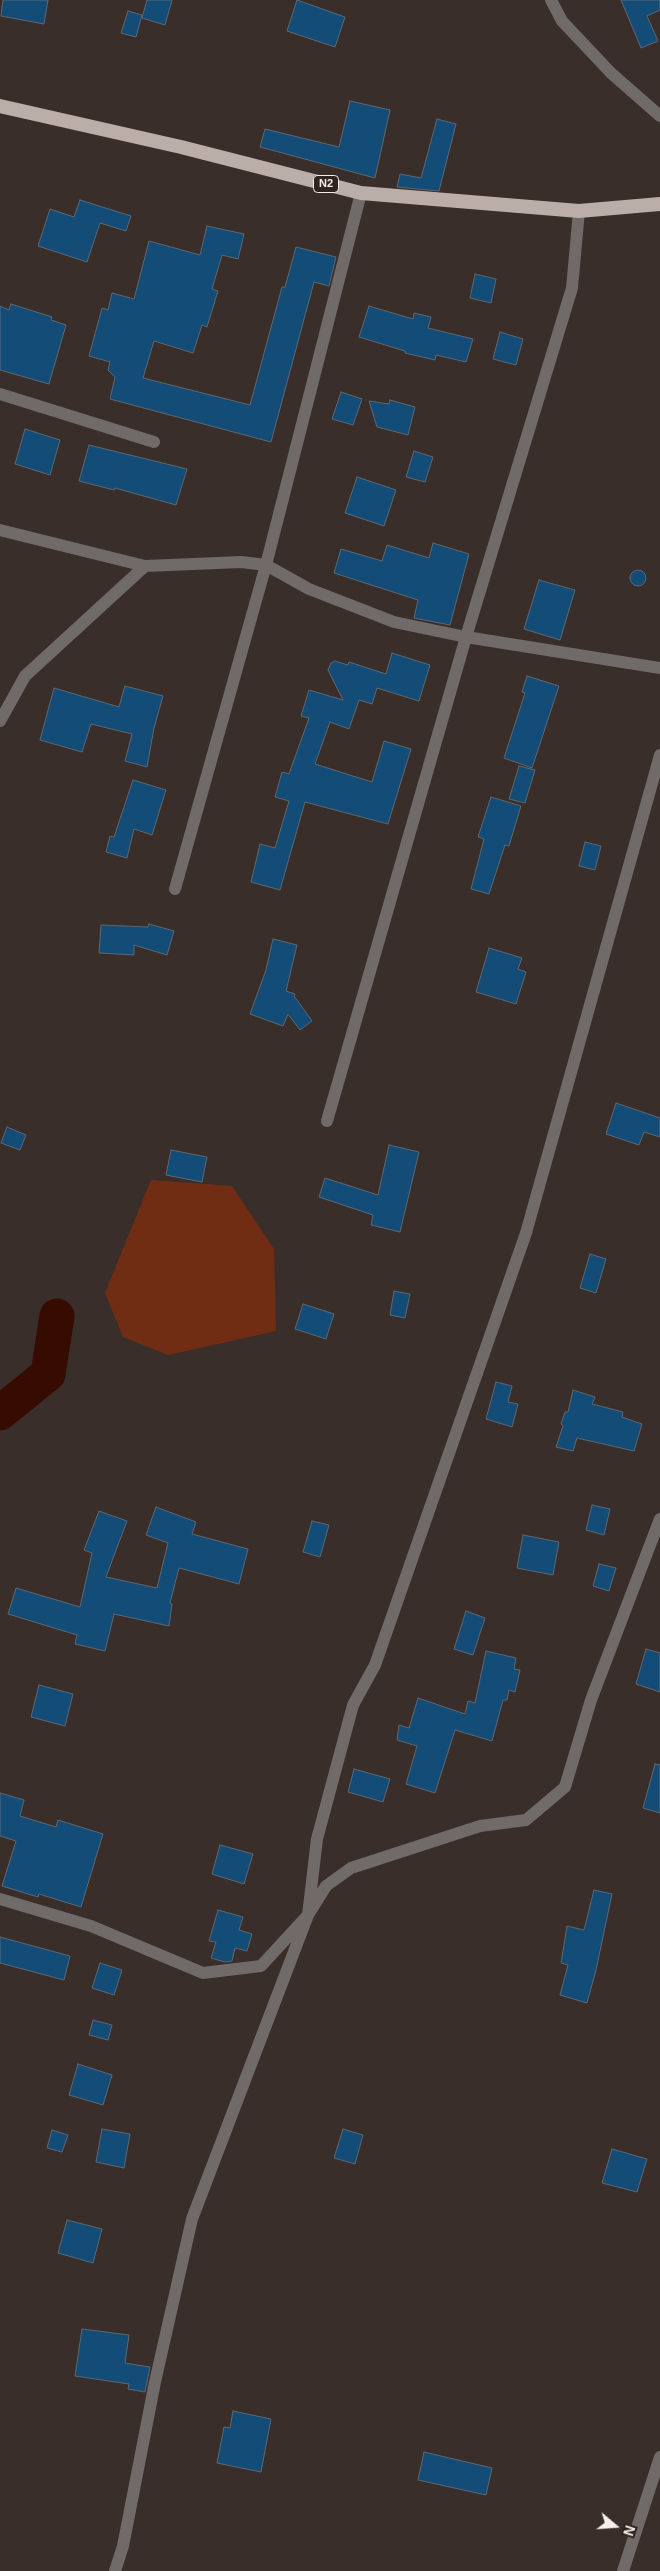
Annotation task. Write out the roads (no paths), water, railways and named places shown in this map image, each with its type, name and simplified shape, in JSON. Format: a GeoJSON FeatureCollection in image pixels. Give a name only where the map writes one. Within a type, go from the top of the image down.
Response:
{"type":"FeatureCollection","features":[{"type":"Feature","properties":{"kind":"highway","name":"N2"},"geometry":{"type":"LineString","coordinates":[[0,106],[181,147],[361,193],[579,211],[660,204]]}},
{"type":"Feature","properties":{"kind":"street"},"geometry":{"type":"LineString","coordinates":[[551,0],[562,21],[611,73],[658,109]]}},
{"type":"Feature","properties":{"kind":"street"},"geometry":{"type":"LineString","coordinates":[[175,889],[266,566],[361,193]]}},
{"type":"Feature","properties":{"kind":"street"},"geometry":{"type":"LineString","coordinates":[[327,1121],[466,637],[572,288],[579,211]]}},
{"type":"Feature","properties":{"kind":"street"},"geometry":{"type":"LineString","coordinates":[[0,394],[154,442]]}},
{"type":"Feature","properties":{"kind":"street"},"geometry":{"type":"LineString","coordinates":[[0,530],[146,566],[241,562],[266,566],[308,589],[394,622],[466,637],[660,668]]}},
{"type":"Feature","properties":{"kind":"street"},"geometry":{"type":"LineString","coordinates":[[0,721],[25,676],[146,566]]}},
{"type":"Feature","properties":{"kind":"street"},"geometry":{"type":"LineString","coordinates":[[115,2571],[123,2546],[155,2382],[192,2219],[308,1915],[317,1839],[353,1705],[375,1666],[526,1232],[660,755]]}},
{"type":"Feature","properties":{"kind":"street"},"geometry":{"type":"LineString","coordinates":[[0,1899],[91,1926],[203,1973],[261,1966],[308,1915],[326,1886],[351,1868],[480,1826],[526,1820],[565,1787],[592,1700],[660,1519]]}},
{"type":"Feature","properties":{"kind":"street"},"geometry":{"type":"LineString","coordinates":[[623,2571],[660,2457]]}},
{"type":"Feature","properties":{"kind":"waterway"},"geometry":{"type":"LineString","coordinates":[[0,1413],[48,1374],[57,1316]]}}]}
